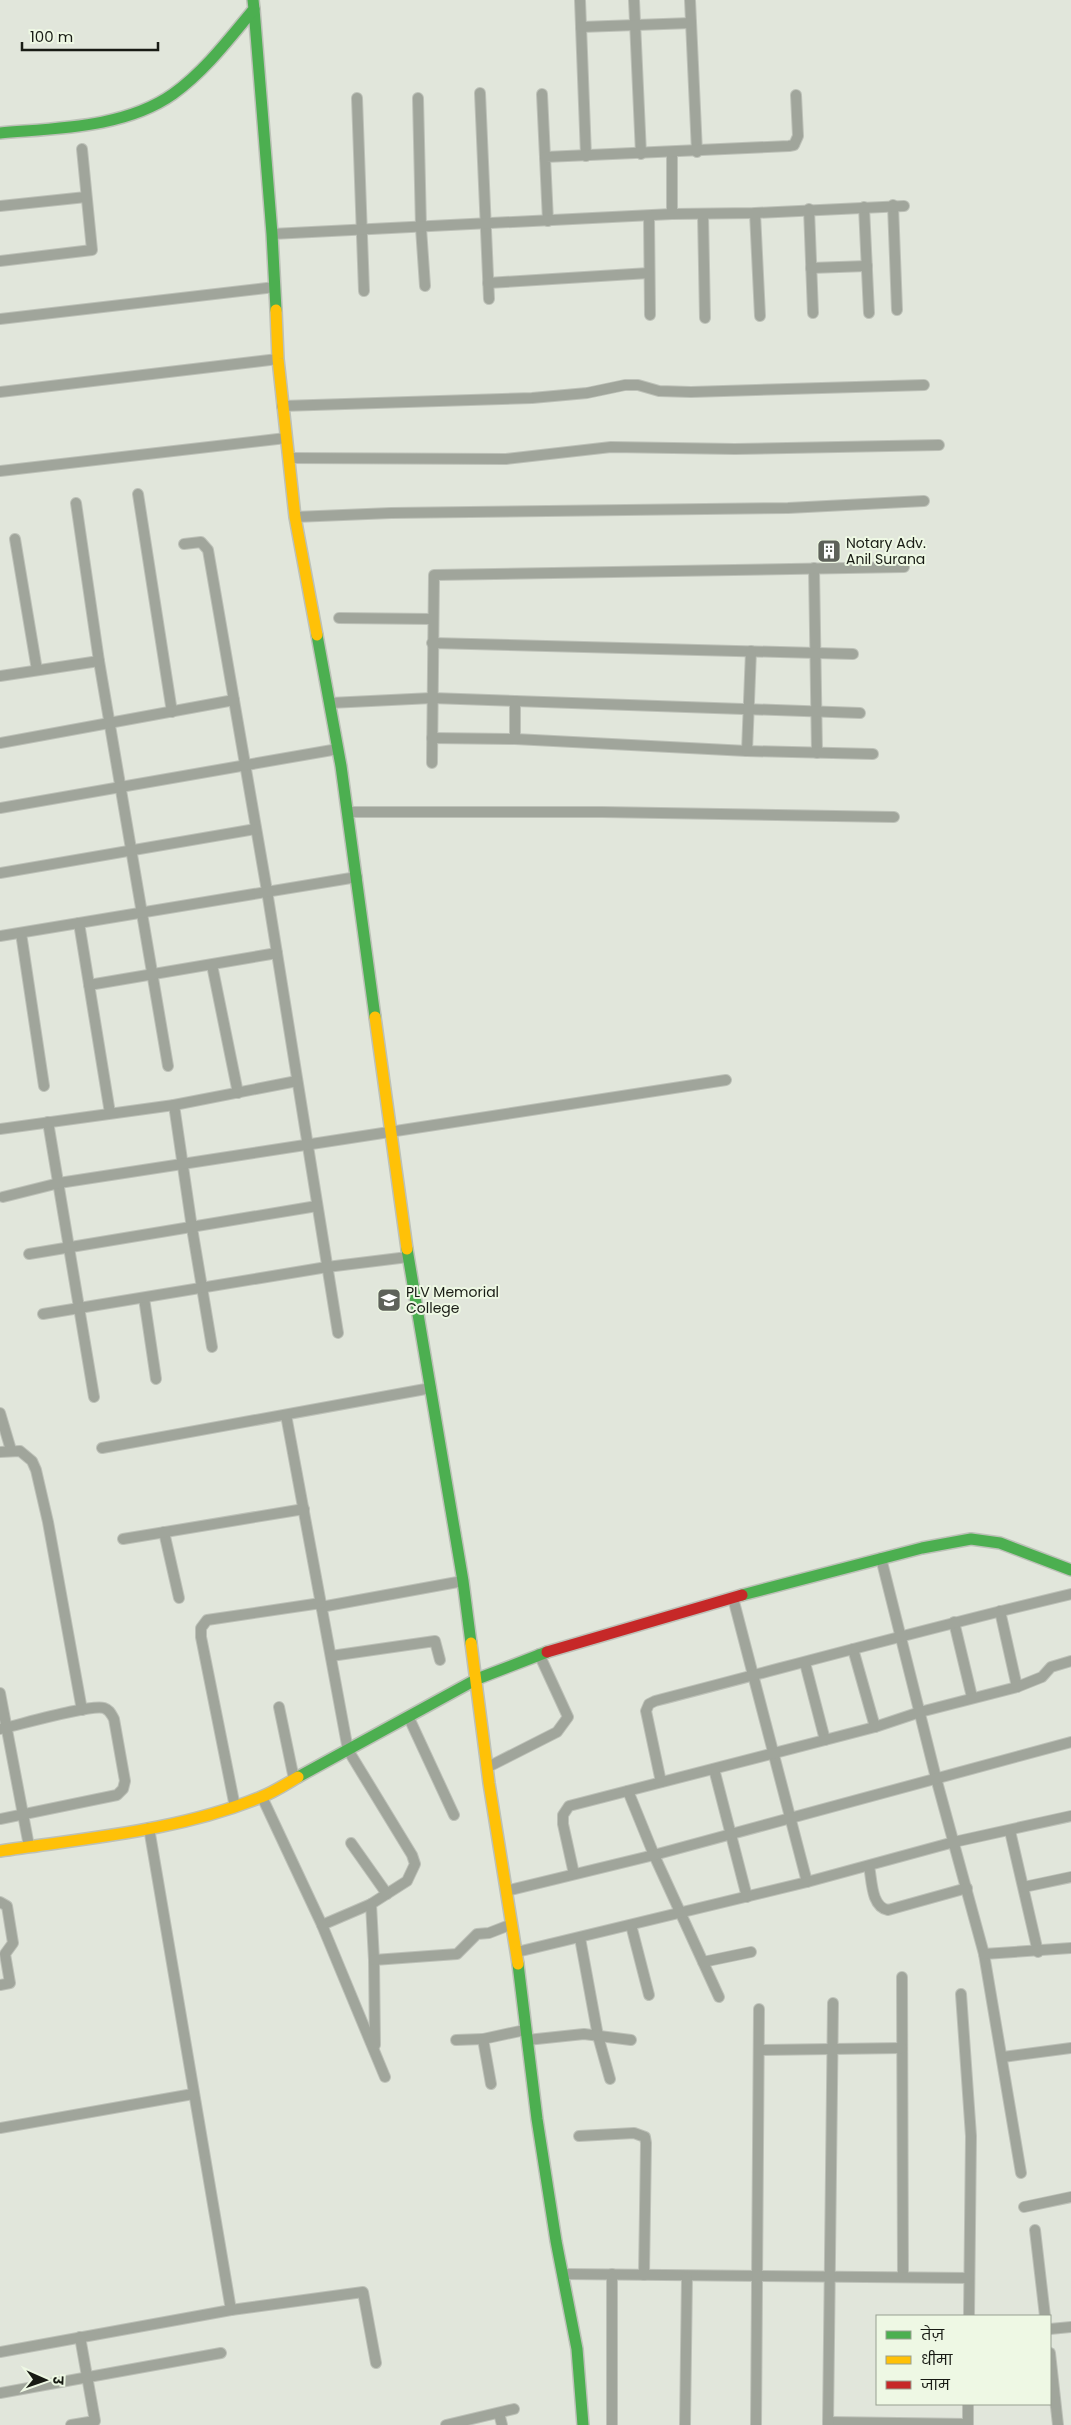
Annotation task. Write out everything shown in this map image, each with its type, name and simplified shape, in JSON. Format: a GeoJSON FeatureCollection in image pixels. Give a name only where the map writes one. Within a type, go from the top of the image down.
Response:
{"type":"FeatureCollection","features":[{"type":"Feature","properties":{"kind":"main road"},"geometry":{"type":"LineString","coordinates":[[0,133],[93,122],[122,116],[156,104],[200,70],[254,4]]}},
{"type":"Feature","properties":{"kind":"main road"},"geometry":{"type":"LineString","coordinates":[[254,4],[272,234],[278,359],[295,517],[330,703],[348,812],[408,1257],[463,1581],[506,1891],[517,1952],[537,2119],[577,2349],[584,2425]]}},
{"type":"Feature","properties":{"kind":"main road"},"geometry":{"type":"LineString","coordinates":[[0,1851],[149,1828],[216,1814],[262,1797],[477,1679],[539,1654],[881,1558],[972,1539],[1000,1543],[1071,1570]]}},
{"type":"Feature","properties":{"kind":"street"},"geometry":{"type":"LineString","coordinates":[[580,0],[586,156]]}},
{"type":"Feature","properties":{"kind":"street"},"geometry":{"type":"LineString","coordinates":[[634,0],[641,154]]}},
{"type":"Feature","properties":{"kind":"street"},"geometry":{"type":"LineString","coordinates":[[690,0],[697,152]]}},
{"type":"Feature","properties":{"kind":"street"},"geometry":{"type":"LineString","coordinates":[[581,26],[691,23]]}},
{"type":"Feature","properties":{"kind":"street"},"geometry":{"type":"LineString","coordinates":[[480,94],[489,300]]}},
{"type":"Feature","properties":{"kind":"street"},"geometry":{"type":"LineString","coordinates":[[542,94],[548,221]]}},
{"type":"Feature","properties":{"kind":"street"},"geometry":{"type":"LineString","coordinates":[[545,157],[697,152],[794,145],[798,136],[796,95]]}},
{"type":"Feature","properties":{"kind":"street"},"geometry":{"type":"LineString","coordinates":[[357,98],[364,291]]}},
{"type":"Feature","properties":{"kind":"street"},"geometry":{"type":"LineString","coordinates":[[418,98],[421,228],[425,286]]}},
{"type":"Feature","properties":{"kind":"street"},"geometry":{"type":"LineString","coordinates":[[0,261],[92,250],[82,149]]}},
{"type":"Feature","properties":{"kind":"street"},"geometry":{"type":"LineString","coordinates":[[672,153],[672,214]]}},
{"type":"Feature","properties":{"kind":"street"},"geometry":{"type":"LineString","coordinates":[[0,206],[86,197]]}},
{"type":"Feature","properties":{"kind":"street"},"geometry":{"type":"LineString","coordinates":[[272,234],[672,214],[756,213],[899,206],[897,310]]}},
{"type":"Feature","properties":{"kind":"street"},"geometry":{"type":"LineString","coordinates":[[864,207],[869,313]]}},
{"type":"Feature","properties":{"kind":"street"},"geometry":{"type":"LineString","coordinates":[[809,210],[813,313]]}},
{"type":"Feature","properties":{"kind":"street"},"geometry":{"type":"LineString","coordinates":[[756,213],[760,316]]}},
{"type":"Feature","properties":{"kind":"street"},"geometry":{"type":"LineString","coordinates":[[703,214],[705,318]]}},
{"type":"Feature","properties":{"kind":"street"},"geometry":{"type":"LineString","coordinates":[[649,216],[650,316]]}},
{"type":"Feature","properties":{"kind":"street"},"geometry":{"type":"LineString","coordinates":[[811,268],[867,266]]}},
{"type":"Feature","properties":{"kind":"street"},"geometry":{"type":"LineString","coordinates":[[488,282],[650,273]]}},
{"type":"Feature","properties":{"kind":"street"},"geometry":{"type":"LineString","coordinates":[[0,320],[275,286]]}},
{"type":"Feature","properties":{"kind":"street"},"geometry":{"type":"LineString","coordinates":[[0,392],[278,359]]}},
{"type":"Feature","properties":{"kind":"street"},"geometry":{"type":"LineString","coordinates":[[282,406],[532,398],[587,393],[638,385],[666,391],[691,392],[924,385]]}},
{"type":"Feature","properties":{"kind":"street"},"geometry":{"type":"LineString","coordinates":[[0,471],[286,438]]}},
{"type":"Feature","properties":{"kind":"street"},"geometry":{"type":"LineString","coordinates":[[289,458],[506,459],[610,448],[939,445]]}},
{"type":"Feature","properties":{"kind":"street"},"geometry":{"type":"LineString","coordinates":[[138,494],[172,712]]}},
{"type":"Feature","properties":{"kind":"street"},"geometry":{"type":"LineString","coordinates":[[295,517],[391,513],[788,508],[924,501]]}},
{"type":"Feature","properties":{"kind":"street"},"geometry":{"type":"LineString","coordinates":[[76,503],[99,661],[168,1066]]}},
{"type":"Feature","properties":{"kind":"street"},"geometry":{"type":"LineString","coordinates":[[15,539],[38,670]]}},
{"type":"Feature","properties":{"kind":"street"},"geometry":{"type":"LineString","coordinates":[[184,544],[201,542],[208,550],[267,890],[338,1333]]}},
{"type":"Feature","properties":{"kind":"street"},"geometry":{"type":"LineString","coordinates":[[432,763],[432,620],[434,575],[904,567]]}},
{"type":"Feature","properties":{"kind":"street"},"geometry":{"type":"LineString","coordinates":[[814,568],[817,752]]}},
{"type":"Feature","properties":{"kind":"street"},"geometry":{"type":"LineString","coordinates":[[339,618],[432,620]]}},
{"type":"Feature","properties":{"kind":"street"},"geometry":{"type":"LineString","coordinates":[[432,643],[853,654]]}},
{"type":"Feature","properties":{"kind":"street"},"geometry":{"type":"LineString","coordinates":[[747,751],[751,651]]}},
{"type":"Feature","properties":{"kind":"street"},"geometry":{"type":"LineString","coordinates":[[0,676],[99,661]]}},
{"type":"Feature","properties":{"kind":"street"},"geometry":{"type":"LineString","coordinates":[[330,703],[432,698],[748,711],[860,713]]}},
{"type":"Feature","properties":{"kind":"street"},"geometry":{"type":"LineString","coordinates":[[0,743],[234,700]]}},
{"type":"Feature","properties":{"kind":"street"},"geometry":{"type":"LineString","coordinates":[[515,701],[515,739]]}},
{"type":"Feature","properties":{"kind":"street"},"geometry":{"type":"LineString","coordinates":[[432,738],[515,739],[747,751],[873,754]]}},
{"type":"Feature","properties":{"kind":"street"},"geometry":{"type":"LineString","coordinates":[[0,808],[338,749]]}},
{"type":"Feature","properties":{"kind":"street"},"geometry":{"type":"LineString","coordinates":[[348,812],[602,812],[894,816]]}},
{"type":"Feature","properties":{"kind":"street"},"geometry":{"type":"LineString","coordinates":[[0,873],[256,829]]}},
{"type":"Feature","properties":{"kind":"street"},"geometry":{"type":"LineString","coordinates":[[0,936],[267,890],[357,877]]}},
{"type":"Feature","properties":{"kind":"street"},"geometry":{"type":"LineString","coordinates":[[79,923],[110,1114]]}},
{"type":"Feature","properties":{"kind":"street"},"geometry":{"type":"LineString","coordinates":[[21,933],[44,1086]]}},
{"type":"Feature","properties":{"kind":"street"},"geometry":{"type":"LineString","coordinates":[[89,985],[277,953]]}},
{"type":"Feature","properties":{"kind":"street"},"geometry":{"type":"LineString","coordinates":[[212,965],[238,1093]]}},
{"type":"Feature","properties":{"kind":"street"},"geometry":{"type":"LineString","coordinates":[[3,1197],[59,1183],[726,1080]]}},
{"type":"Feature","properties":{"kind":"street"},"geometry":{"type":"LineString","coordinates":[[0,1129],[174,1104],[297,1081]]}},
{"type":"Feature","properties":{"kind":"street"},"geometry":{"type":"LineString","coordinates":[[174,1104],[212,1347]]}},
{"type":"Feature","properties":{"kind":"street"},"geometry":{"type":"LineString","coordinates":[[48,1122],[71,1247],[94,1397]]}},
{"type":"Feature","properties":{"kind":"street"},"geometry":{"type":"LineString","coordinates":[[29,1254],[317,1206]]}},
{"type":"Feature","properties":{"kind":"street"},"geometry":{"type":"LineString","coordinates":[[42,1314],[327,1268],[408,1257]]}},
{"type":"Feature","properties":{"kind":"street"},"geometry":{"type":"LineString","coordinates":[[144,1298],[156,1379]]}},
{"type":"Feature","properties":{"kind":"street"},"geometry":{"type":"LineString","coordinates":[[102,1448],[431,1388]]}},
{"type":"Feature","properties":{"kind":"street"},"geometry":{"type":"LineString","coordinates":[[0,1412],[11,1450]]}},
{"type":"Feature","properties":{"kind":"street"},"geometry":{"type":"LineString","coordinates":[[286,1415],[348,1750],[415,1864],[410,1878],[371,1904],[322,1926]]}},
{"type":"Feature","properties":{"kind":"street"},"geometry":{"type":"LineString","coordinates":[[0,1452],[20,1451],[28,1455],[36,1470],[48,1522],[82,1710]]}},
{"type":"Feature","properties":{"kind":"street"},"geometry":{"type":"LineString","coordinates":[[123,1539],[304,1509]]}},
{"type":"Feature","properties":{"kind":"street"},"geometry":{"type":"LineString","coordinates":[[164,1532],[179,1598]]}},
{"type":"Feature","properties":{"kind":"street"},"geometry":{"type":"LineString","coordinates":[[881,1558],[936,1778],[984,1954],[1003,2057],[1021,2173]]}},
{"type":"Feature","properties":{"kind":"street"},"geometry":{"type":"LineString","coordinates":[[235,1807],[201,1637],[201,1628],[208,1620],[321,1605],[463,1581]]}},
{"type":"Feature","properties":{"kind":"street"},"geometry":{"type":"LineString","coordinates":[[661,1782],[647,1720],[646,1712],[649,1704],[753,1675],[805,1663],[900,1635],[1071,1594]]}},
{"type":"Feature","properties":{"kind":"street"},"geometry":{"type":"LineString","coordinates":[[733,1598],[807,1882]]}},
{"type":"Feature","properties":{"kind":"street"},"geometry":{"type":"LineString","coordinates":[[1000,1611],[1017,1687]]}},
{"type":"Feature","properties":{"kind":"street"},"geometry":{"type":"LineString","coordinates":[[954,1622],[972,1698]]}},
{"type":"Feature","properties":{"kind":"street"},"geometry":{"type":"LineString","coordinates":[[332,1656],[435,1641],[440,1660]]}},
{"type":"Feature","properties":{"kind":"street"},"geometry":{"type":"LineString","coordinates":[[853,1649],[875,1727]]}},
{"type":"Feature","properties":{"kind":"street"},"geometry":{"type":"LineString","coordinates":[[488,1767],[557,1732],[568,1717],[539,1654]]}},
{"type":"Feature","properties":{"kind":"street"},"geometry":{"type":"LineString","coordinates":[[574,1874],[563,1824],[566,1809],[569,1806],[875,1727],[920,1712],[1017,1687],[1042,1677],[1051,1667],[1071,1661]]}},
{"type":"Feature","properties":{"kind":"street"},"geometry":{"type":"LineString","coordinates":[[805,1663],[825,1740]]}},
{"type":"Feature","properties":{"kind":"street"},"geometry":{"type":"LineString","coordinates":[[0,1693],[3,1728],[29,1846]]}},
{"type":"Feature","properties":{"kind":"street"},"geometry":{"type":"LineString","coordinates":[[0,1819],[117,1795],[123,1789],[124,1781],[110,1712],[100,1707],[3,1728]]}},
{"type":"Feature","properties":{"kind":"street"},"geometry":{"type":"LineString","coordinates":[[279,1707],[294,1779]]}},
{"type":"Feature","properties":{"kind":"street"},"geometry":{"type":"LineString","coordinates":[[409,1718],[454,1815]]}},
{"type":"Feature","properties":{"kind":"street"},"geometry":{"type":"LineString","coordinates":[[506,1891],[732,1835],[1071,1742]]}},
{"type":"Feature","properties":{"kind":"street"},"geometry":{"type":"LineString","coordinates":[[714,1769],[747,1896]]}},
{"type":"Feature","properties":{"kind":"street"},"geometry":{"type":"LineString","coordinates":[[628,1792],[654,1855],[719,1997]]}},
{"type":"Feature","properties":{"kind":"street"},"geometry":{"type":"LineString","coordinates":[[262,1797],[322,1926],[385,2077]]}},
{"type":"Feature","properties":{"kind":"street"},"geometry":{"type":"LineString","coordinates":[[517,1952],[807,1882],[954,1842],[1071,1816]]}},
{"type":"Feature","properties":{"kind":"street"},"geometry":{"type":"LineString","coordinates":[[149,1828],[231,2310]]}},
{"type":"Feature","properties":{"kind":"street"},"geometry":{"type":"LineString","coordinates":[[1010,1831],[1038,1952]]}},
{"type":"Feature","properties":{"kind":"street"},"geometry":{"type":"LineString","coordinates":[[351,1843],[386,1894]]}},
{"type":"Feature","properties":{"kind":"street"},"geometry":{"type":"LineString","coordinates":[[869,1866],[876,1902],[883,1909],[888,1910],[967,1888]]}},
{"type":"Feature","properties":{"kind":"street"},"geometry":{"type":"LineString","coordinates":[[1024,1887],[1071,1877]]}},
{"type":"Feature","properties":{"kind":"street"},"geometry":{"type":"LineString","coordinates":[[0,1902],[7,1906],[13,1943],[2,1954],[10,1983],[0,1985]]}},
{"type":"Feature","properties":{"kind":"street"},"geometry":{"type":"LineString","coordinates":[[371,1904],[375,2051]]}},
{"type":"Feature","properties":{"kind":"street"},"geometry":{"type":"LineString","coordinates":[[374,1960],[457,1954],[477,1934],[489,1933],[512,1924]]}},
{"type":"Feature","properties":{"kind":"street"},"geometry":{"type":"LineString","coordinates":[[631,1926],[649,1995]]}},
{"type":"Feature","properties":{"kind":"street"},"geometry":{"type":"LineString","coordinates":[[580,1938],[598,2036],[610,2079]]}},
{"type":"Feature","properties":{"kind":"street"},"geometry":{"type":"LineString","coordinates":[[984,1954],[1038,1952],[1071,1948]]}},
{"type":"Feature","properties":{"kind":"street"},"geometry":{"type":"LineString","coordinates":[[703,1962],[751,1952]]}},
{"type":"Feature","properties":{"kind":"street"},"geometry":{"type":"LineString","coordinates":[[902,1977],[903,2277]]}},
{"type":"Feature","properties":{"kind":"street"},"geometry":{"type":"LineString","coordinates":[[961,1994],[971,2128],[969,2315]]}},
{"type":"Feature","properties":{"kind":"street"},"geometry":{"type":"LineString","coordinates":[[833,2003],[828,2423],[968,2424],[968,2405]]}},
{"type":"Feature","properties":{"kind":"street"},"geometry":{"type":"LineString","coordinates":[[756,2425],[759,2009]]}},
{"type":"Feature","properties":{"kind":"street"},"geometry":{"type":"LineString","coordinates":[[456,2040],[526,2035],[584,2034],[631,2040]]}},
{"type":"Feature","properties":{"kind":"street"},"geometry":{"type":"LineString","coordinates":[[483,2038],[491,2084]]}},
{"type":"Feature","properties":{"kind":"street"},"geometry":{"type":"LineString","coordinates":[[759,2050],[902,2048]]}},
{"type":"Feature","properties":{"kind":"street"},"geometry":{"type":"LineString","coordinates":[[1003,2057],[1071,2048]]}},
{"type":"Feature","properties":{"kind":"street"},"geometry":{"type":"LineString","coordinates":[[0,2128],[193,2094]]}},
{"type":"Feature","properties":{"kind":"street"},"geometry":{"type":"LineString","coordinates":[[579,2136],[634,2133],[645,2137],[644,2275]]}},
{"type":"Feature","properties":{"kind":"street"},"geometry":{"type":"LineString","coordinates":[[1024,2207],[1071,2197]]}},
{"type":"Feature","properties":{"kind":"street"},"geometry":{"type":"LineString","coordinates":[[1035,2230],[1045,2315]]}},
{"type":"Feature","properties":{"kind":"street"},"geometry":{"type":"LineString","coordinates":[[563,2274],[969,2278]]}},
{"type":"Feature","properties":{"kind":"street"},"geometry":{"type":"LineString","coordinates":[[612,2274],[612,2425]]}},
{"type":"Feature","properties":{"kind":"street"},"geometry":{"type":"LineString","coordinates":[[685,2425],[687,2276]]}},
{"type":"Feature","properties":{"kind":"street"},"geometry":{"type":"LineString","coordinates":[[0,2352],[231,2310],[363,2292],[376,2363]]}},
{"type":"Feature","properties":{"kind":"street"},"geometry":{"type":"LineString","coordinates":[[1051,2329],[1071,2327]]}},
{"type":"Feature","properties":{"kind":"street"},"geometry":{"type":"LineString","coordinates":[[71,2425],[95,2421],[80,2338]]}},
{"type":"Feature","properties":{"kind":"street"},"geometry":{"type":"LineString","coordinates":[[0,2393],[221,2353]]}},
{"type":"Feature","properties":{"kind":"street"},"geometry":{"type":"LineString","coordinates":[[1051,2362],[1058,2425]]}},
{"type":"Feature","properties":{"kind":"street"},"geometry":{"type":"LineString","coordinates":[[446,2425],[461,2424],[514,2409]]}},
{"type":"Feature","properties":{"kind":"street"},"geometry":{"type":"LineString","coordinates":[[499,2413],[502,2425]]}},
{"type":"Feature","properties":{"kind":"traffic: fast"},"geometry":{"type":"LineString","coordinates":[[0,133],[90,124],[134,114],[154,105],[185,85],[206,65],[254,9],[253,0]]}},
{"type":"Feature","properties":{"kind":"traffic: fast"},"geometry":{"type":"LineString","coordinates":[[254,9],[272,234],[276,310]]}},
{"type":"Feature","properties":{"kind":"traffic: fast"},"geometry":{"type":"LineString","coordinates":[[317,635],[341,766],[375,1017]]}},
{"type":"Feature","properties":{"kind":"traffic: fast"},"geometry":{"type":"LineString","coordinates":[[407,1249],[463,1581],[471,1643]]}},
{"type":"Feature","properties":{"kind":"traffic: fast"},"geometry":{"type":"LineString","coordinates":[[742,1595],[922,1548],[971,1539],[1000,1543],[1071,1570]]}},
{"type":"Feature","properties":{"kind":"traffic: fast"},"geometry":{"type":"LineString","coordinates":[[298,1777],[477,1679],[547,1652]]}},
{"type":"Feature","properties":{"kind":"traffic: fast"},"geometry":{"type":"LineString","coordinates":[[518,1964],[537,2119],[556,2241],[577,2349],[583,2425]]}},
{"type":"Feature","properties":{"kind":"traffic: slow"},"geometry":{"type":"LineString","coordinates":[[276,310],[278,359],[295,517],[317,635]]}},
{"type":"Feature","properties":{"kind":"traffic: slow"},"geometry":{"type":"LineString","coordinates":[[375,1017],[407,1249]]}},
{"type":"Feature","properties":{"kind":"traffic: slow"},"geometry":{"type":"LineString","coordinates":[[471,1643],[489,1783],[518,1964]]}},
{"type":"Feature","properties":{"kind":"traffic: slow"},"geometry":{"type":"LineString","coordinates":[[0,1851],[132,1832],[198,1818],[230,1809],[261,1797],[298,1777]]}},
{"type":"Feature","properties":{"kind":"traffic: jam"},"geometry":{"type":"LineString","coordinates":[[547,1652],[742,1595]]}},
{"type":"Feature","properties":{"kind":"place","name":"Notary Adv. Anil Surana"},"geometry":{"type":"Point","coordinates":[829,551]}},
{"type":"Feature","properties":{"kind":"place","name":"PLV Memorial College"},"geometry":{"type":"Point","coordinates":[389,1300]}}]}
